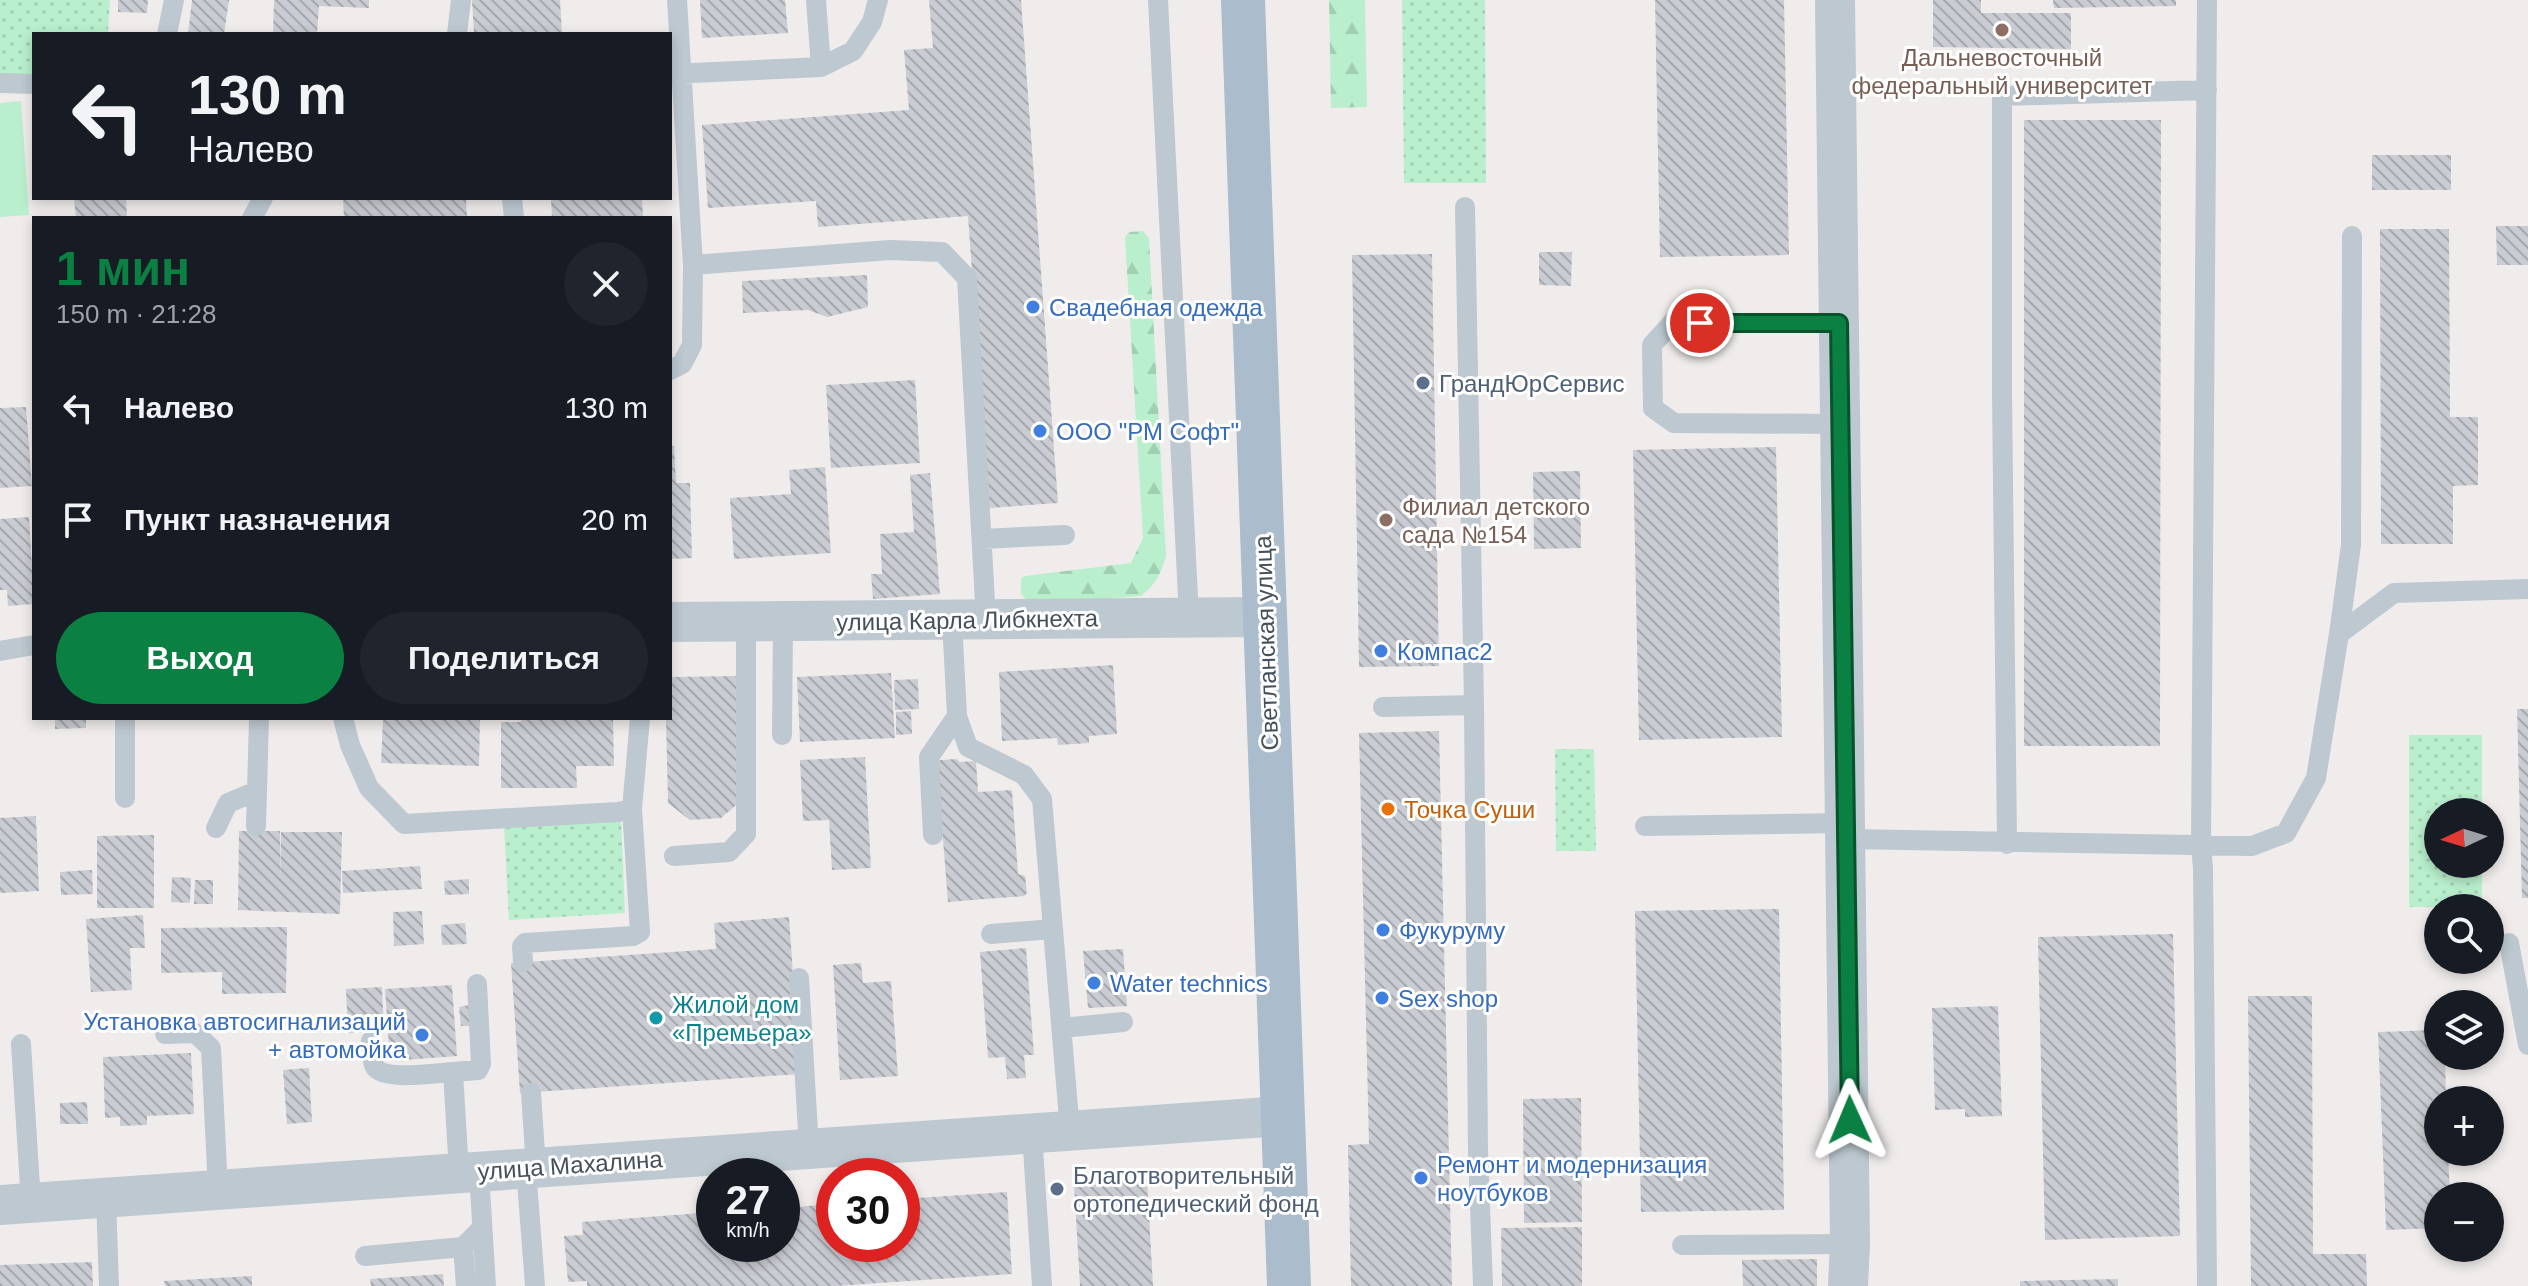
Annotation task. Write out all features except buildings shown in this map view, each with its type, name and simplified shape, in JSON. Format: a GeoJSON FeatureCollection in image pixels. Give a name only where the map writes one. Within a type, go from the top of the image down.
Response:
{"type":"FeatureCollection","features":[{"type":"Feature","properties":{"kind":"main road","name":"Светланская улица"},"geometry":{"type":"LineString","coordinates":[[1243,0],[1289,1286]]}},
{"type":"Feature","properties":{"kind":"street"},"geometry":{"type":"LineString","coordinates":[[1835,0],[1847,831],[1848,1286]]}},
{"type":"Feature","properties":{"kind":"street","name":"улица Карла Либкнехта"},"geometry":{"type":"LineString","coordinates":[[672,622],[1265,617]]}},
{"type":"Feature","properties":{"kind":"street","name":"улица Махалина"},"geometry":{"type":"LineString","coordinates":[[15,1204],[1283,1116]]}},
{"type":"Feature","properties":{"kind":"lane"},"geometry":{"type":"LineString","coordinates":[[167,32],[174,0]]}},
{"type":"Feature","properties":{"kind":"lane"},"geometry":{"type":"LineString","coordinates":[[457,32],[461,0]]}},
{"type":"Feature","properties":{"kind":"lane"},"geometry":{"type":"LineString","coordinates":[[672,369],[682,364],[692,345],[693,265],[676,74],[677,0]]}},
{"type":"Feature","properties":{"kind":"lane"},"geometry":{"type":"LineString","coordinates":[[816,0],[821,67]]}},
{"type":"Feature","properties":{"kind":"lane"},"geometry":{"type":"LineString","coordinates":[[676,74],[821,67],[853,51],[872,22],[878,0]]}},
{"type":"Feature","properties":{"kind":"lane"},"geometry":{"type":"LineString","coordinates":[[1158,0],[1189,617]]}},
{"type":"Feature","properties":{"kind":"lane"},"geometry":{"type":"LineString","coordinates":[[2207,0],[2201,846],[2207,1286]]}},
{"type":"Feature","properties":{"kind":"lane"},"geometry":{"type":"LineString","coordinates":[[0,83],[32,84]]}},
{"type":"Feature","properties":{"kind":"lane"},"geometry":{"type":"LineString","coordinates":[[2007,844],[2002,96],[2207,90]]}},
{"type":"Feature","properties":{"kind":"lane"},"geometry":{"type":"LineString","coordinates":[[1465,207],[1478,1152],[1483,1286]]}},
{"type":"Feature","properties":{"kind":"lane"},"geometry":{"type":"LineString","coordinates":[[1645,826],[1847,831],[2007,844],[2252,846],[2286,833],[2316,778],[2351,545],[2352,236]]}},
{"type":"Feature","properties":{"kind":"lane"},"geometry":{"type":"LineString","coordinates":[[693,265],[890,250],[942,252],[967,278],[982,539],[957,716],[968,747],[1024,775],[1042,799],[1062,1028],[1051,1132],[1042,1286]]}},
{"type":"Feature","properties":{"kind":"lane"},"geometry":{"type":"LineString","coordinates":[[1839,323],[1672,323],[1652,345],[1653,408],[1674,423],[1841,424]]}},
{"type":"Feature","properties":{"kind":"lane"},"geometry":{"type":"LineString","coordinates":[[982,539],[1065,535]]}},
{"type":"Feature","properties":{"kind":"lane"},"geometry":{"type":"LineString","coordinates":[[2339,634],[2394,593],[2528,589]]}},
{"type":"Feature","properties":{"kind":"lane"},"geometry":{"type":"LineString","coordinates":[[764,622],[782,735]]}},
{"type":"Feature","properties":{"kind":"lane"},"geometry":{"type":"LineString","coordinates":[[674,856],[729,852],[746,834],[764,622]]}},
{"type":"Feature","properties":{"kind":"lane"},"geometry":{"type":"LineString","coordinates":[[0,651],[32,645]]}},
{"type":"Feature","properties":{"kind":"lane"},"geometry":{"type":"LineString","coordinates":[[1383,707],[1474,705]]}},
{"type":"Feature","properties":{"kind":"lane"},"geometry":{"type":"LineString","coordinates":[[933,835],[929,757],[957,716]]}},
{"type":"Feature","properties":{"kind":"lane"},"geometry":{"type":"LineString","coordinates":[[125,720],[125,798]]}},
{"type":"Feature","properties":{"kind":"lane"},"geometry":{"type":"LineString","coordinates":[[256,826],[259,720]]}},
{"type":"Feature","properties":{"kind":"lane"},"geometry":{"type":"LineString","coordinates":[[344,720],[350,745],[369,788],[404,824],[632,809]]}},
{"type":"Feature","properties":{"kind":"lane"},"geometry":{"type":"LineString","coordinates":[[523,962],[522,946],[525,943],[633,936],[640,932],[632,809],[640,720]]}},
{"type":"Feature","properties":{"kind":"lane"},"geometry":{"type":"LineString","coordinates":[[216,828],[228,803],[257,791]]}},
{"type":"Feature","properties":{"kind":"lane"},"geometry":{"type":"LineString","coordinates":[[991,934],[1053,929]]}},
{"type":"Feature","properties":{"kind":"lane"},"geometry":{"type":"LineString","coordinates":[[2509,943],[2528,1045]]}},
{"type":"Feature","properties":{"kind":"lane"},"geometry":{"type":"LineString","coordinates":[[799,978],[809,1149]]}},
{"type":"Feature","properties":{"kind":"lane"},"geometry":{"type":"LineString","coordinates":[[371,1041],[374,1065],[378,1071],[390,1076],[478,1070],[481,1064],[477,984]]}},
{"type":"Feature","properties":{"kind":"lane"},"geometry":{"type":"LineString","coordinates":[[1062,1028],[1123,1022]]}},
{"type":"Feature","properties":{"kind":"lane"},"geometry":{"type":"LineString","coordinates":[[165,1034],[195,1033],[211,1048],[218,1190]]}},
{"type":"Feature","properties":{"kind":"lane"},"geometry":{"type":"LineString","coordinates":[[15,1204],[21,1044]]}},
{"type":"Feature","properties":{"kind":"lane"},"geometry":{"type":"LineString","coordinates":[[453,1072],[469,1172],[482,1228],[486,1286]]}},
{"type":"Feature","properties":{"kind":"lane"},"geometry":{"type":"LineString","coordinates":[[531,1093],[535,1286]]}},
{"type":"Feature","properties":{"kind":"lane"},"geometry":{"type":"LineString","coordinates":[[106,1198],[109,1286]]}},
{"type":"Feature","properties":{"kind":"lane"},"geometry":{"type":"LineString","coordinates":[[365,1256],[463,1247],[482,1228]]}},
{"type":"Feature","properties":{"kind":"lane"},"geometry":{"type":"LineString","coordinates":[[1682,1245],[1850,1244]]}},
{"type":"Feature","properties":{"kind":"lane"},"geometry":{"type":"LineString","coordinates":[[463,1247],[466,1286]]}},
{"type":"Feature","properties":{"kind":"green space"},"geometry":{"type":"Polygon","coordinates":[[[0,0],[110,0],[108,32],[32,32],[32,74],[17,78],[0,76],[0,0]]]}},
{"type":"Feature","properties":{"kind":"green space"},"geometry":{"type":"Polygon","coordinates":[[[1329,0],[1365,0],[1367,107],[1331,108],[1329,0]]]}},
{"type":"Feature","properties":{"kind":"green space"},"geometry":{"type":"Polygon","coordinates":[[[1402,0],[1485,0],[1486,183],[1404,183],[1402,0]]]}},
{"type":"Feature","properties":{"kind":"green space"},"geometry":{"type":"Polygon","coordinates":[[[21,101],[29,215],[0,217],[0,103],[21,101]]]}},
{"type":"Feature","properties":{"kind":"green space"},"geometry":{"type":"Polygon","coordinates":[[[1143,231],[1149,238],[1166,556],[1154,583],[1141,596],[1029,602],[1021,594],[1021,578],[1131,563],[1143,538],[1125,237],[1130,232],[1143,231]]]}},
{"type":"Feature","properties":{"kind":"green space"},"geometry":{"type":"Polygon","coordinates":[[[2409,735],[2482,735],[2482,798],[2424,798],[2424,878],[2482,878],[2482,894],[2424,894],[2424,907],[2409,907],[2409,735]]]}},
{"type":"Feature","properties":{"kind":"green space"},"geometry":{"type":"Polygon","coordinates":[[[1555,749],[1594,749],[1596,851],[1556,851],[1555,749]]]}},
{"type":"Feature","properties":{"kind":"green space"},"geometry":{"type":"Polygon","coordinates":[[[621,817],[625,913],[509,920],[504,825],[621,817]]]}},
{"type":"Feature","properties":{"kind":"place","name":"Дальневосточный федеральный университет"},"geometry":{"type":"Point","coordinates":[2002,30]}},
{"type":"Feature","properties":{"kind":"place","name":"Свадебная одежда"},"geometry":{"type":"Point","coordinates":[1033,307]}},
{"type":"Feature","properties":{"kind":"place","name":"ГрандЮрСервис"},"geometry":{"type":"Point","coordinates":[1423,383]}},
{"type":"Feature","properties":{"kind":"place","name":"ООО \"РМ Софт\""},"geometry":{"type":"Point","coordinates":[1040,431]}},
{"type":"Feature","properties":{"kind":"place","name":"Филиал детского сада №154"},"geometry":{"type":"Point","coordinates":[1386,520]}},
{"type":"Feature","properties":{"kind":"place","name":"Компас2"},"geometry":{"type":"Point","coordinates":[1381,651]}},
{"type":"Feature","properties":{"kind":"place","name":"Точка Суши"},"geometry":{"type":"Point","coordinates":[1388,809]}},
{"type":"Feature","properties":{"kind":"place","name":"Фукуруму"},"geometry":{"type":"Point","coordinates":[1383,930]}},
{"type":"Feature","properties":{"kind":"place","name":"Water technics"},"geometry":{"type":"Point","coordinates":[1094,983]}},
{"type":"Feature","properties":{"kind":"place","name":"Sex shop"},"geometry":{"type":"Point","coordinates":[1382,998]}},
{"type":"Feature","properties":{"kind":"place","name":"Жилой дом «Премьера»"},"geometry":{"type":"Point","coordinates":[656,1018]}},
{"type":"Feature","properties":{"kind":"place","name":"Установка автосигнализаций + автомойка"},"geometry":{"type":"Point","coordinates":[422,1035]}},
{"type":"Feature","properties":{"kind":"place","name":"Ремонт и модернизация ноутбуков"},"geometry":{"type":"Point","coordinates":[1421,1178]}},
{"type":"Feature","properties":{"kind":"place","name":"Благотворительный ортопедический фонд"},"geometry":{"type":"Point","coordinates":[1057,1189]}},
{"type":"Feature","properties":{"kind":"route"},"geometry":{"type":"LineString","coordinates":[[1700,323],[1839,323],[1850,1120]]}}]}
